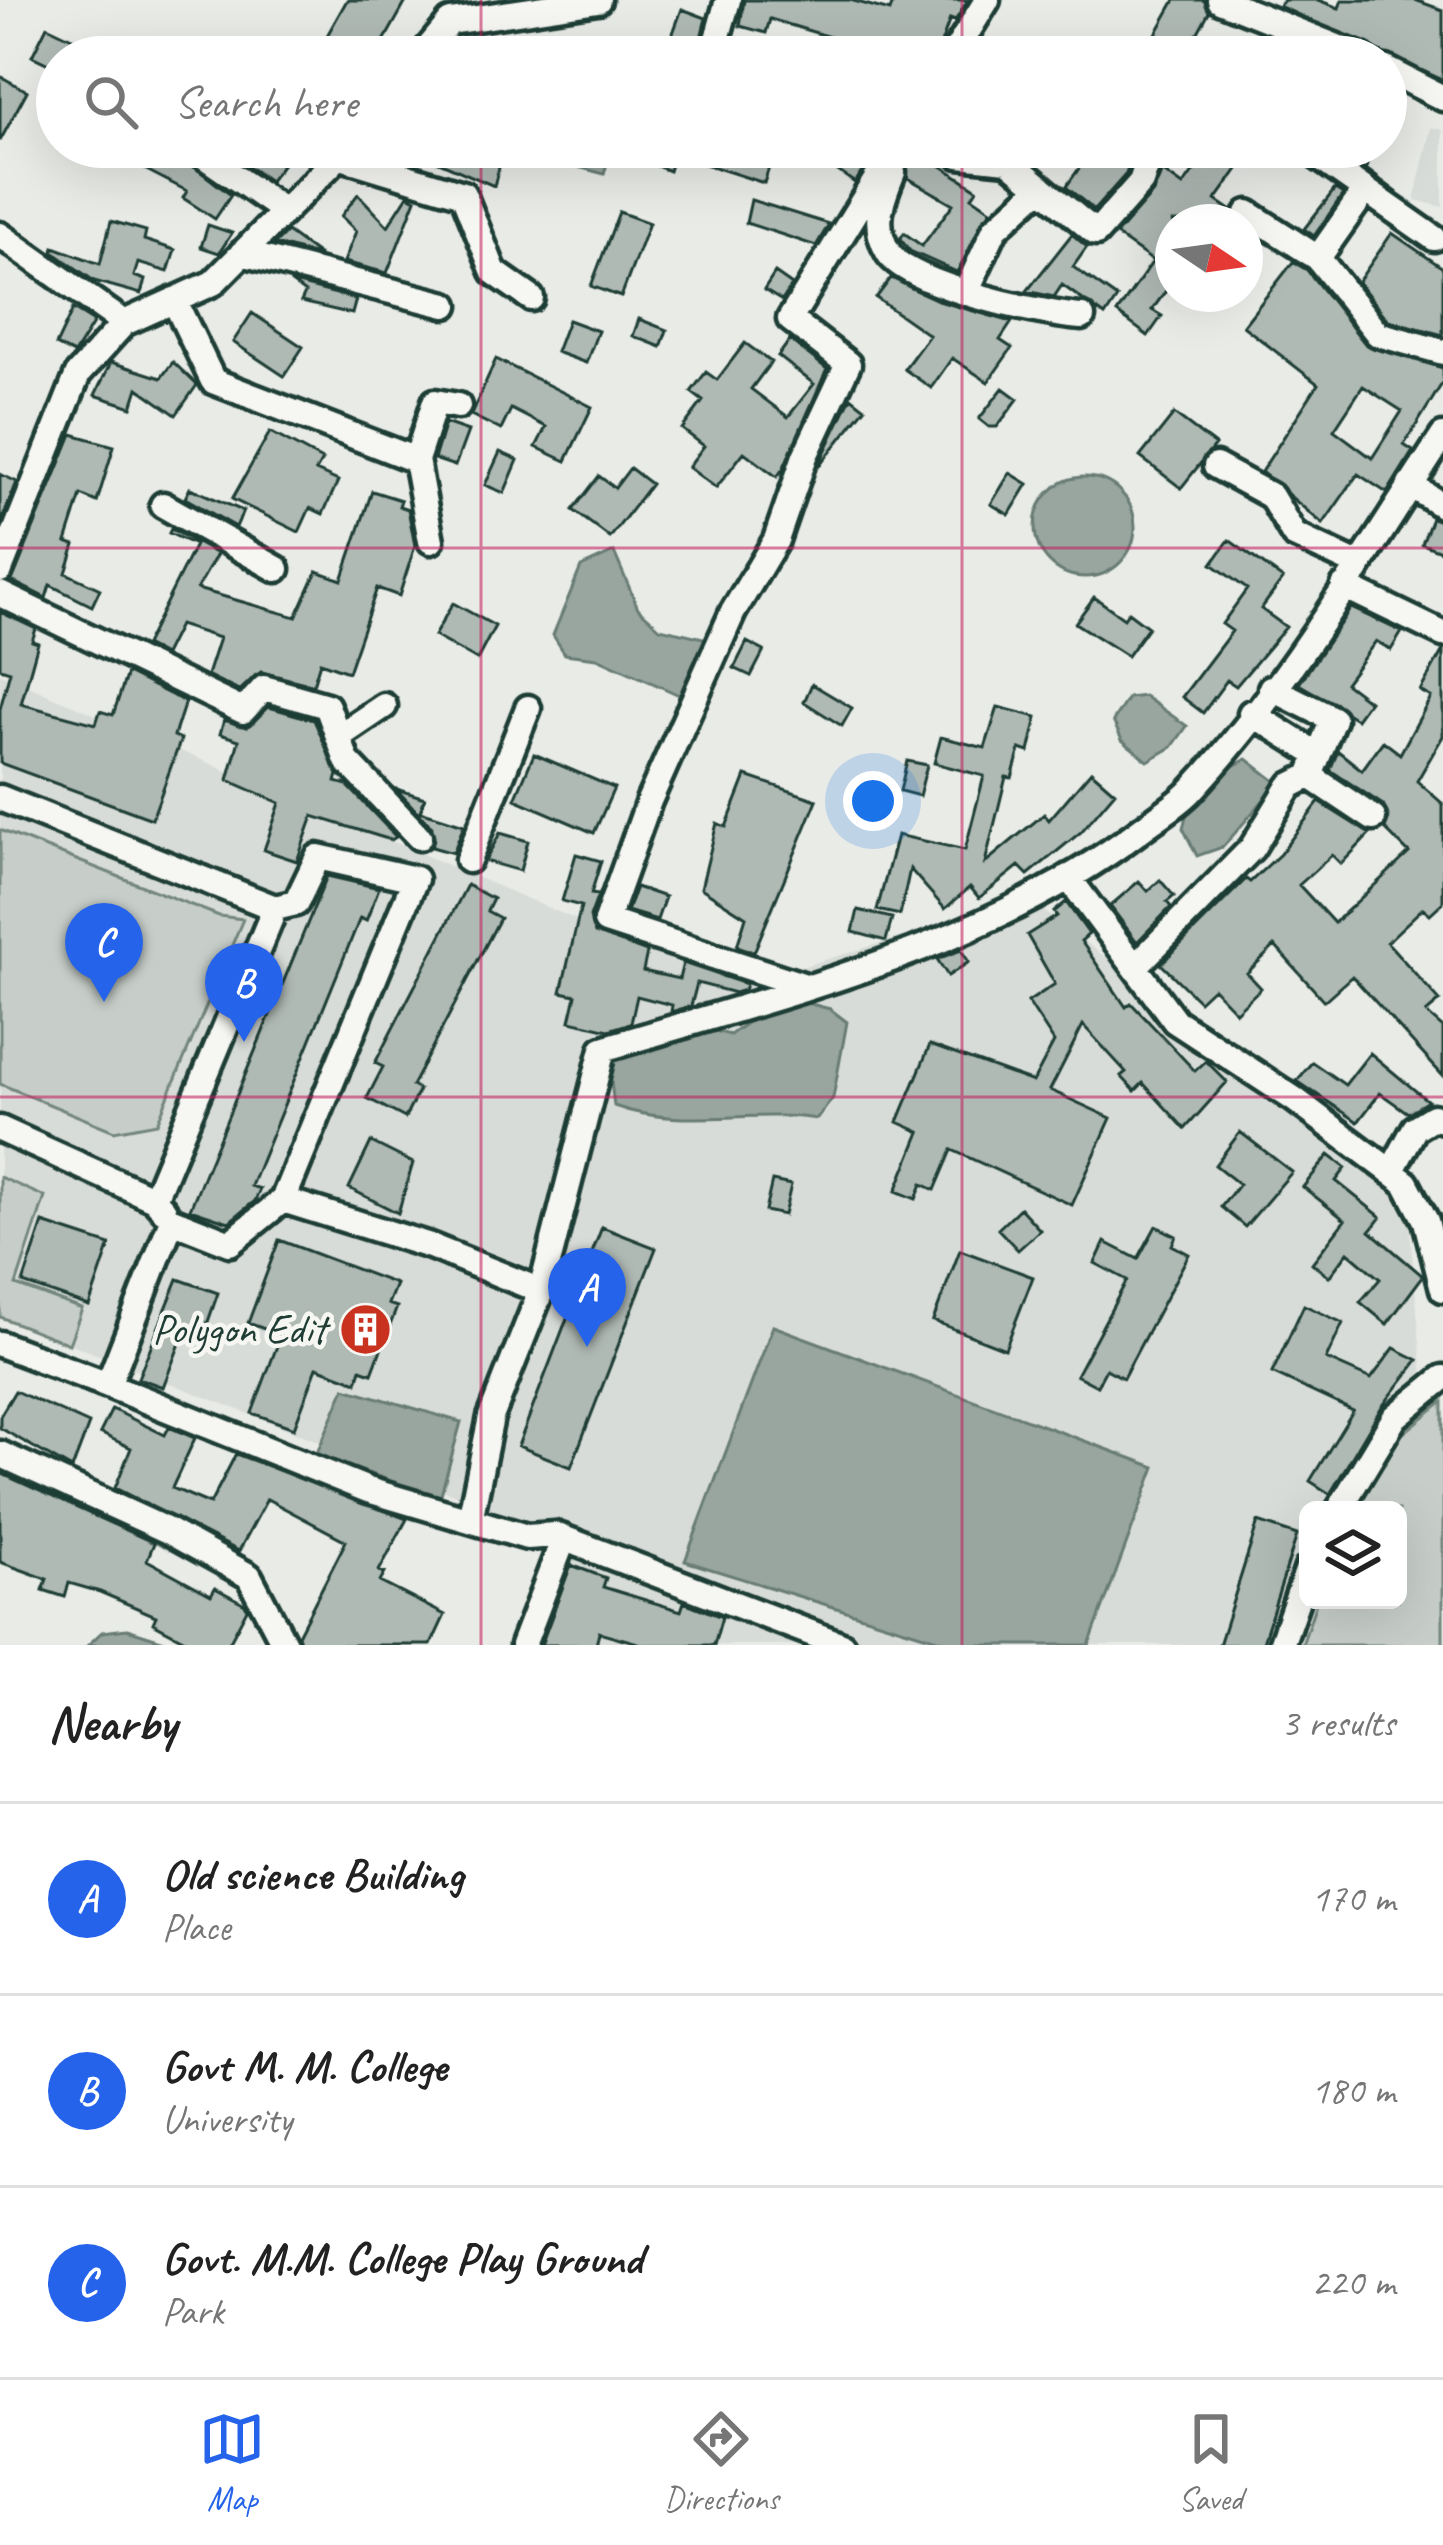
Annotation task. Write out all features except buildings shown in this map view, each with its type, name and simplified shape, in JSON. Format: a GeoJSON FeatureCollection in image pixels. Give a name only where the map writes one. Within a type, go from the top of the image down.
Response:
{"type":"FeatureCollection","features":[{"type":"Feature","properties":{"kind":"street"},"geometry":{"type":"LineString","coordinates":[[436,36],[453,11],[598,0]]}},
{"type":"Feature","properties":{"kind":"street"},"geometry":{"type":"LineString","coordinates":[[718,36],[728,0]]}},
{"type":"Feature","properties":{"kind":"street"},"geometry":{"type":"LineString","coordinates":[[965,36],[987,0]]}},
{"type":"Feature","properties":{"kind":"street"},"geometry":{"type":"LineString","coordinates":[[1221,0],[1310,36]]}},
{"type":"Feature","properties":{"kind":"street"},"geometry":{"type":"LineString","coordinates":[[1407,80],[1443,98]]}},
{"type":"Feature","properties":{"kind":"street"},"geometry":{"type":"LineString","coordinates":[[222,168],[284,211]]}},
{"type":"Feature","properties":{"kind":"street"},"geometry":{"type":"LineString","coordinates":[[0,569],[78,374],[124,323],[213,283],[327,168]]}},
{"type":"Feature","properties":{"kind":"street"},"geometry":{"type":"LineString","coordinates":[[389,168],[464,194],[494,272],[531,298]]}},
{"type":"Feature","properties":{"kind":"street"},"geometry":{"type":"LineString","coordinates":[[808,987],[607,922],[649,801],[734,612],[776,540],[806,456],[848,364],[790,319],[886,168]]}},
{"type":"Feature","properties":{"kind":"street"},"geometry":{"type":"LineString","coordinates":[[892,168],[877,214],[889,255],[908,269],[1039,315],[1082,316]]}},
{"type":"Feature","properties":{"kind":"street"},"geometry":{"type":"LineString","coordinates":[[1017,168],[1096,233],[1141,182],[1146,168]]}},
{"type":"Feature","properties":{"kind":"street"},"geometry":{"type":"LineString","coordinates":[[1333,168],[1434,238]]}},
{"type":"Feature","properties":{"kind":"street"},"geometry":{"type":"LineString","coordinates":[[967,290],[995,229],[1041,188]]}},
{"type":"Feature","properties":{"kind":"street"},"geometry":{"type":"LineString","coordinates":[[1318,257],[1365,191]]}},
{"type":"Feature","properties":{"kind":"street"},"geometry":{"type":"LineString","coordinates":[[1263,222],[1318,257],[1378,334],[1443,352]]}},
{"type":"Feature","properties":{"kind":"street"},"geometry":{"type":"LineString","coordinates":[[0,235],[124,323]]}},
{"type":"Feature","properties":{"kind":"street"},"geometry":{"type":"LineString","coordinates":[[242,253],[446,305]]}},
{"type":"Feature","properties":{"kind":"street"},"geometry":{"type":"LineString","coordinates":[[174,300],[214,381],[416,460]]}},
{"type":"Feature","properties":{"kind":"street"},"geometry":{"type":"LineString","coordinates":[[431,541],[416,460],[434,402],[458,406]]}},
{"type":"Feature","properties":{"kind":"street"},"geometry":{"type":"LineString","coordinates":[[470,1520],[491,1417],[541,1291],[603,1049],[808,987],[1004,912],[1106,856],[1188,794],[1271,688],[1443,436]]}},
{"type":"Feature","properties":{"kind":"street"},"geometry":{"type":"LineString","coordinates":[[1216,466],[1271,496],[1294,535],[1443,634]]}},
{"type":"Feature","properties":{"kind":"street"},"geometry":{"type":"LineString","coordinates":[[1410,485],[1443,506]]}},
{"type":"Feature","properties":{"kind":"street"},"geometry":{"type":"LineString","coordinates":[[163,505],[277,569]]}},
{"type":"Feature","properties":{"kind":"street"},"geometry":{"type":"LineString","coordinates":[[0,593],[242,711],[264,688],[327,706],[347,761],[419,837]]}},
{"type":"Feature","properties":{"kind":"street"},"geometry":{"type":"LineString","coordinates":[[1135,967],[1252,848],[1290,786],[1314,765],[1334,719],[1271,688]]}},
{"type":"Feature","properties":{"kind":"street"},"geometry":{"type":"LineString","coordinates":[[338,737],[384,706]]}},
{"type":"Feature","properties":{"kind":"street"},"geometry":{"type":"LineString","coordinates":[[468,860],[528,707]]}},
{"type":"Feature","properties":{"kind":"street"},"geometry":{"type":"LineString","coordinates":[[1251,713],[1373,818]]}},
{"type":"Feature","properties":{"kind":"street"},"geometry":{"type":"LineString","coordinates":[[0,798],[275,908],[296,903],[318,857],[415,879],[283,1200],[230,1244],[172,1220],[154,1199],[0,1129]]}},
{"type":"Feature","properties":{"kind":"street"},"geometry":{"type":"LineString","coordinates":[[1068,877],[1175,1021],[1294,1099],[1406,1183],[1426,1221],[1443,1289]]}},
{"type":"Feature","properties":{"kind":"street"},"geometry":{"type":"LineString","coordinates":[[154,1199],[275,908]]}},
{"type":"Feature","properties":{"kind":"street"},"geometry":{"type":"LineString","coordinates":[[1391,1172],[1415,1128],[1433,1117],[1443,1120]]}},
{"type":"Feature","properties":{"kind":"street"},"geometry":{"type":"LineString","coordinates":[[1426,1221],[1443,1199]]}},
{"type":"Feature","properties":{"kind":"street"},"geometry":{"type":"LineString","coordinates":[[283,1200],[430,1246],[541,1291]]}},
{"type":"Feature","properties":{"kind":"street"},"geometry":{"type":"LineString","coordinates":[[108,1385],[172,1220]]}},
{"type":"Feature","properties":{"kind":"street"},"geometry":{"type":"LineString","coordinates":[[0,1344],[368,1490],[526,1537],[564,1538],[842,1645]]}},
{"type":"Feature","properties":{"kind":"street"},"geometry":{"type":"LineString","coordinates":[[1344,1501],[1395,1418],[1443,1378]]}},
{"type":"Feature","properties":{"kind":"street"},"geometry":{"type":"LineString","coordinates":[[0,1454],[166,1529],[249,1576],[285,1645]]}},
{"type":"Feature","properties":{"kind":"street"},"geometry":{"type":"LineString","coordinates":[[523,1645],[564,1538]]}},
{"type":"Feature","properties":{"kind":"street"},"geometry":{"type":"LineString","coordinates":[[1281,1645],[1299,1594]]}},
{"type":"Feature","properties":{"kind":"shaded area"},"geometry":{"type":"Polygon","coordinates":[[[1431,127],[1443,130],[1443,207],[1414,200],[1431,127]]]}},
{"type":"Feature","properties":{"kind":"shaded area"},"geometry":{"type":"Polygon","coordinates":[[[1085,477],[1104,481],[1120,492],[1131,508],[1135,527],[1131,546],[1120,562],[1104,573],[1085,577],[1066,573],[1050,562],[1039,546],[1035,527],[1039,508],[1050,492],[1066,481],[1085,477]]]}},
{"type":"Feature","properties":{"kind":"shaded area"},"geometry":{"type":"Polygon","coordinates":[[[614,552],[638,608],[660,628],[708,639],[686,698],[597,658],[565,654],[553,635],[581,567],[614,552]]]}},
{"type":"Feature","properties":{"kind":"shaded area"},"geometry":{"type":"Polygon","coordinates":[[[0,674],[734,987],[1028,899],[1406,1183],[1424,1389],[1371,1501],[1299,1501],[1299,1609],[1320,1609],[1303,1645],[524,1645],[564,1538],[0,1316],[0,674]]]}},
{"type":"Feature","properties":{"kind":"shaded area"},"geometry":{"type":"Polygon","coordinates":[[[1144,696],[1187,726],[1172,747],[1148,761],[1122,740],[1113,721],[1128,698],[1144,696]]]}},
{"type":"Feature","properties":{"kind":"shaded area"},"geometry":{"type":"Polygon","coordinates":[[[1247,759],[1278,783],[1223,847],[1197,856],[1183,828],[1191,805],[1215,778],[1247,759]]]}},
{"type":"Feature","properties":{"kind":"shaded area"},"geometry":{"type":"Polygon","coordinates":[[[0,830],[219,916],[243,919],[157,1123],[114,1131],[0,1084],[0,830]]]}},
{"type":"Feature","properties":{"kind":"shaded area"},"geometry":{"type":"Polygon","coordinates":[[[803,1002],[830,1009],[847,1022],[833,1098],[817,1119],[664,1117],[614,1106],[610,1074],[615,1053],[706,1029],[730,1035],[774,1004],[803,1002]]]}},
{"type":"Feature","properties":{"kind":"shaded area"},"geometry":{"type":"Polygon","coordinates":[[[0,1177],[45,1197],[16,1285],[82,1309],[69,1344],[0,1317],[0,1177]]]}},
{"type":"Feature","properties":{"kind":"shaded area"},"geometry":{"type":"Polygon","coordinates":[[[773,1326],[1155,1467],[1089,1645],[956,1645],[685,1561],[773,1326]]]}},
{"type":"Feature","properties":{"kind":"shaded area"},"geometry":{"type":"Polygon","coordinates":[[[345,1388],[461,1422],[440,1498],[316,1455],[345,1388]]]}},
{"type":"Feature","properties":{"kind":"shaded area"},"geometry":{"type":"Polygon","coordinates":[[[1443,1401],[1443,1645],[1302,1645],[1314,1609],[1407,1609],[1407,1501],[1361,1501],[1390,1444],[1443,1401]]]}},
{"type":"Feature","properties":{"kind":"shaded area"},"geometry":{"type":"Polygon","coordinates":[[[127,1629],[177,1645],[88,1645],[102,1632],[127,1629]]]}},
{"type":"Feature","properties":{"kind":"place","name":"Govt. M.M. College Play Ground"},"geometry":{"type":"Point","coordinates":[104,1002]}},
{"type":"Feature","properties":{"kind":"place","name":"Govt M. M. College"},"geometry":{"type":"Point","coordinates":[244,1042]}},
{"type":"Feature","properties":{"kind":"place","name":"Polygon Edit"},"geometry":{"type":"Point","coordinates":[365,1329]}},
{"type":"Feature","properties":{"kind":"place","name":"Old science Building"},"geometry":{"type":"Point","coordinates":[587,1347]}}]}
